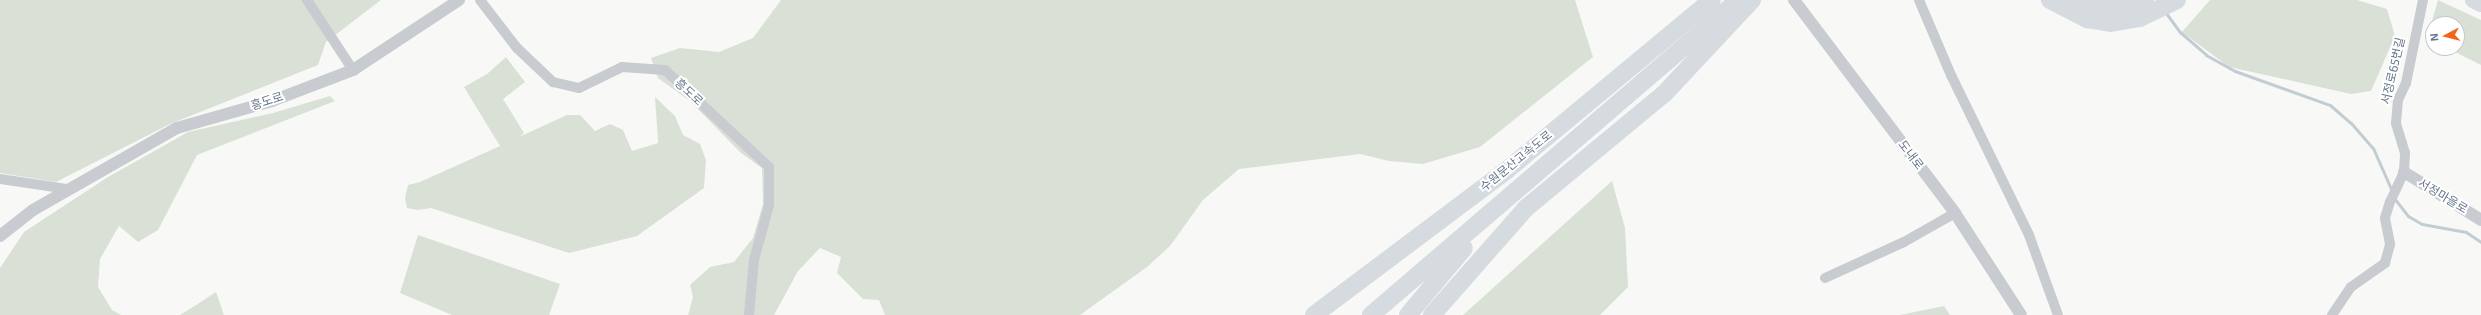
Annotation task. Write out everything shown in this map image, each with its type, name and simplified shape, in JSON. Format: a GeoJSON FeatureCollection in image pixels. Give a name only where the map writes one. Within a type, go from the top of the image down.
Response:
{"type":"FeatureCollection","features":[{"type":"Feature","properties":{"kind":"highway","name":"수원문산고속도로"},"geometry":{"type":"LineString","coordinates":[[1314,315],[1507,170],[1712,0]]}},
{"type":"Feature","properties":{"kind":"highway","name":"수원문산고속도로"},"geometry":{"type":"LineString","coordinates":[[1371,315],[1507,200],[1738,0]]}},
{"type":"Feature","properties":{"kind":"highway"},"geometry":{"type":"LineString","coordinates":[[1432,315],[1526,208],[1664,94],[1752,0]]}},
{"type":"Feature","properties":{"kind":"highway"},"geometry":{"type":"LineString","coordinates":[[2050,0],[2087,19],[2111,23],[2139,7]]}},
{"type":"Feature","properties":{"kind":"highway"},"geometry":{"type":"LineString","coordinates":[[2079,0],[2106,6],[2139,7],[2177,0]]}},
{"type":"Feature","properties":{"kind":"highway"},"geometry":{"type":"LineString","coordinates":[[2473,0],[2481,4]]}},
{"type":"Feature","properties":{"kind":"highway"},"geometry":{"type":"LineString","coordinates":[[1408,315],[1507,200]]}},
{"type":"Feature","properties":{"kind":"street"},"geometry":{"type":"LineString","coordinates":[[307,0],[353,70]]}},
{"type":"Feature","properties":{"kind":"street","name":"흥도로"},"geometry":{"type":"LineString","coordinates":[[0,236],[33,210],[177,128],[272,101],[353,70],[459,0]]}},
{"type":"Feature","properties":{"kind":"street","name":"흥도로"},"geometry":{"type":"LineString","coordinates":[[480,0],[517,48],[553,82],[579,88],[622,67],[666,70],[769,167],[769,205],[754,260],[749,315]]}},
{"type":"Feature","properties":{"kind":"street","name":"도내로"},"geometry":{"type":"LineString","coordinates":[[1794,0],[1955,212],[2021,315]]}},
{"type":"Feature","properties":{"kind":"street"},"geometry":{"type":"LineString","coordinates":[[1919,0],[1951,75],[2029,235],[2058,315]]}},
{"type":"Feature","properties":{"kind":"street","name":"서정로65번길"},"geometry":{"type":"LineString","coordinates":[[2404,172],[2405,153],[2396,123],[2398,100],[2406,83],[2423,0]]}},
{"type":"Feature","properties":{"kind":"street"},"geometry":{"type":"LineString","coordinates":[[2332,315],[2351,287],[2385,264],[2390,244],[2385,218],[2390,202],[2404,172]]}},
{"type":"Feature","properties":{"kind":"street","name":"서정마을로"},"geometry":{"type":"LineString","coordinates":[[2404,172],[2481,220]]}},
{"type":"Feature","properties":{"kind":"street"},"geometry":{"type":"LineString","coordinates":[[0,179],[68,190]]}},
{"type":"Feature","properties":{"kind":"street"},"geometry":{"type":"LineString","coordinates":[[1825,278],[1904,242],[1955,212]]}},
{"type":"Feature","properties":{"kind":"shaded area"},"geometry":{"type":"Polygon","coordinates":[[[0,0],[381,0],[326,42],[318,65],[170,124],[56,182],[0,173],[0,0]]]}},
{"type":"Feature","properties":{"kind":"shaded area"},"geometry":{"type":"Polygon","coordinates":[[[781,0],[1575,0],[1593,57],[1480,147],[1423,164],[1389,161],[1360,154],[1239,169],[1203,200],[1170,246],[1147,267],[1080,315],[885,315],[879,300],[863,299],[837,273],[841,257],[820,248],[798,271],[774,315],[688,315],[693,297],[690,285],[710,267],[734,262],[753,238],[763,204],[762,168],[741,153],[690,101],[658,78],[651,58],[680,48],[719,52],[753,38],[781,0]]]}},
{"type":"Feature","properties":{"kind":"shaded area"},"geometry":{"type":"Polygon","coordinates":[[[2210,0],[2357,0],[2387,9],[2395,36],[2371,91],[2351,94],[2229,67],[2182,32],[2210,0]]]}},
{"type":"Feature","properties":{"kind":"shaded area"},"geometry":{"type":"Polygon","coordinates":[[[2438,0],[2481,20],[2481,65],[2463,56],[2465,56],[2465,16],[2433,16],[2438,0]]]}},
{"type":"Feature","properties":{"kind":"shaded area"},"geometry":{"type":"Polygon","coordinates":[[[506,57],[525,82],[503,99],[524,133],[519,137],[567,115],[580,115],[595,131],[610,124],[623,130],[632,151],[658,143],[655,97],[675,116],[683,135],[700,144],[706,160],[704,188],[637,236],[569,253],[431,208],[418,210],[407,208],[405,198],[408,185],[420,182],[500,146],[464,87],[487,74],[506,57]]]}},
{"type":"Feature","properties":{"kind":"shaded area"},"geometry":{"type":"Polygon","coordinates":[[[330,96],[335,101],[197,155],[158,230],[138,242],[119,226],[100,259],[98,287],[112,310],[121,315],[0,315],[0,268],[24,232],[108,177],[188,132],[273,113],[330,96]]]}},
{"type":"Feature","properties":{"kind":"shaded area"},"geometry":{"type":"Polygon","coordinates":[[[1612,181],[1625,228],[1628,287],[1600,315],[1463,315],[1612,181]]]}},
{"type":"Feature","properties":{"kind":"shaded area"},"geometry":{"type":"Polygon","coordinates":[[[418,235],[560,284],[549,315],[452,315],[400,293],[418,235]]]}},
{"type":"Feature","properties":{"kind":"shaded area"},"geometry":{"type":"Polygon","coordinates":[[[216,292],[224,315],[180,315],[196,305],[216,292]]]}},
{"type":"Feature","properties":{"kind":"shaded area"},"geometry":{"type":"Polygon","coordinates":[[[1944,306],[1950,315],[1900,315],[1944,306]]]}},
{"type":"Feature","properties":{"kind":"waterway"},"geometry":{"type":"LineString","coordinates":[[2166,13],[2180,32],[2206,55],[2235,71],[2330,105],[2351,123],[2373,148],[2392,191]]}},
{"type":"Feature","properties":{"kind":"waterway"},"geometry":{"type":"LineString","coordinates":[[2394,198],[2408,216],[2422,224],[2466,232],[2481,242]]}}]}
